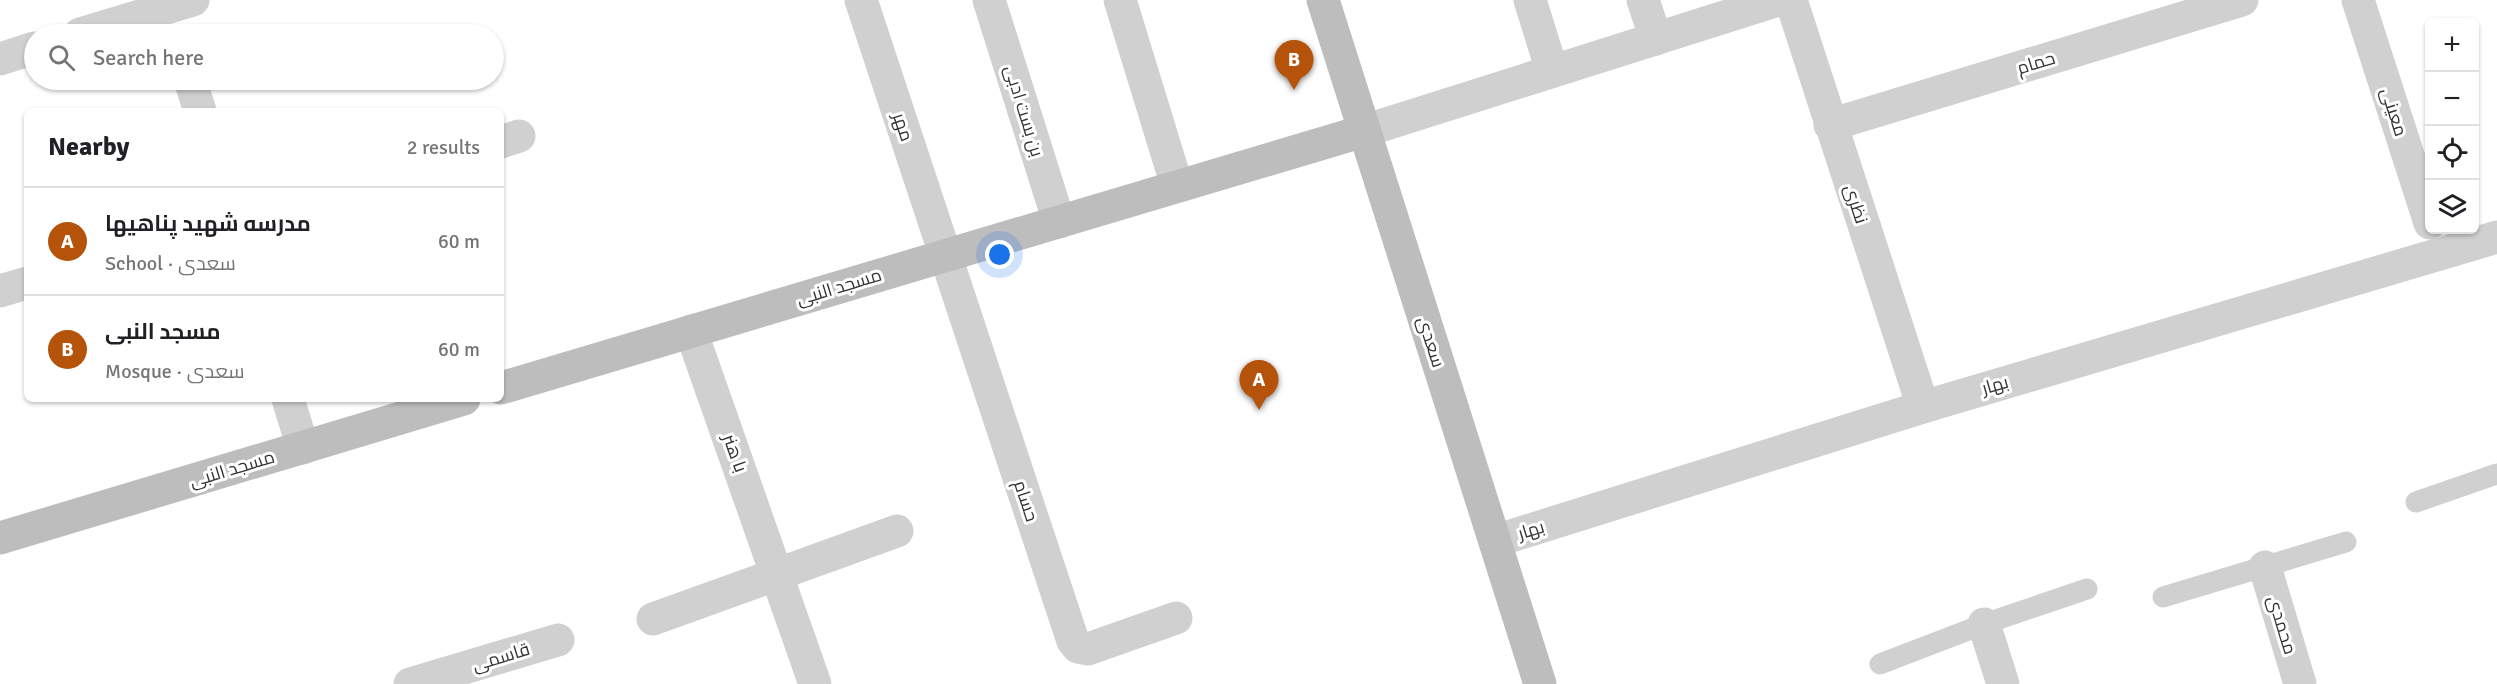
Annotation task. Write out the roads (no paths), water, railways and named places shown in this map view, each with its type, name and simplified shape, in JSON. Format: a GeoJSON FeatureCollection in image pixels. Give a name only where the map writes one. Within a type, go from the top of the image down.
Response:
{"type":"FeatureCollection","features":[{"type":"Feature","properties":{"kind":"street","name":"مهر"},"geometry":{"type":"LineString","coordinates":[[861,0],[945,255]]}},
{"type":"Feature","properties":{"kind":"street","name":"بن بست ادبی"},"geometry":{"type":"LineString","coordinates":[[990,0],[1059,222]]}},
{"type":"Feature","properties":{"kind":"street"},"geometry":{"type":"LineString","coordinates":[[1120,0],[1177,186]]}},
{"type":"Feature","properties":{"kind":"street","name":"سعدی"},"geometry":{"type":"LineString","coordinates":[[1323,0],[1540,684]]}},
{"type":"Feature","properties":{"kind":"street"},"geometry":{"type":"LineString","coordinates":[[1530,0],[1552,71]]}},
{"type":"Feature","properties":{"kind":"street"},"geometry":{"type":"LineString","coordinates":[[1643,0],[1656,39]]}},
{"type":"Feature","properties":{"kind":"street","name":"نظری"},"geometry":{"type":"LineString","coordinates":[[1791,0],[1923,407]]}},
{"type":"Feature","properties":{"kind":"street","name":"حمام"},"geometry":{"type":"LineString","coordinates":[[1830,125],[2242,0]]}},
{"type":"Feature","properties":{"kind":"street","name":"معینی"},"geometry":{"type":"LineString","coordinates":[[2358,0],[2433,236]]}},
{"type":"Feature","properties":{"kind":"street","name":"مسجد النبی"},"geometry":{"type":"LineString","coordinates":[[504,387],[1364,131],[1656,39],[1763,2]]}},
{"type":"Feature","properties":{"kind":"street"},"geometry":{"type":"LineString","coordinates":[[130,24],[179,14]]}},
{"type":"Feature","properties":{"kind":"street"},"geometry":{"type":"LineString","coordinates":[[0,59],[24,51]]}},
{"type":"Feature","properties":{"kind":"street"},"geometry":{"type":"LineString","coordinates":[[193,90],[199,108]]}},
{"type":"Feature","properties":{"kind":"street","name":"بهار"},"geometry":{"type":"LineString","coordinates":[[1495,541],[1923,407],[2433,236],[2497,237]]}},
{"type":"Feature","properties":{"kind":"street","name":"حسام"},"geometry":{"type":"LineString","coordinates":[[945,255],[1073,641],[1078,647],[1088,649],[1176,618]]}},
{"type":"Feature","properties":{"kind":"street"},"geometry":{"type":"LineString","coordinates":[[0,291],[24,284]]}},
{"type":"Feature","properties":{"kind":"street","name":"با هنر"},"geometry":{"type":"LineString","coordinates":[[691,331],[778,574],[814,684]]}},
{"type":"Feature","properties":{"kind":"street"},"geometry":{"type":"LineString","coordinates":[[289,402],[303,448]]}},
{"type":"Feature","properties":{"kind":"street","name":"مسجد النبی"},"geometry":{"type":"LineString","coordinates":[[0,538],[454,402]]}},
{"type":"Feature","properties":{"kind":"street"},"geometry":{"type":"LineString","coordinates":[[653,619],[897,531]]}},
{"type":"Feature","properties":{"kind":"street","name":"محمدی"},"geometry":{"type":"LineString","coordinates":[[2265,567],[2300,684]]}},
{"type":"Feature","properties":{"kind":"street"},"geometry":{"type":"LineString","coordinates":[[1984,624],[2004,684]]}},
{"type":"Feature","properties":{"kind":"street","name":"قاسمی"},"geometry":{"type":"LineString","coordinates":[[410,684],[558,640]]}},
{"type":"Feature","properties":{"kind":"lane"},"geometry":{"type":"LineString","coordinates":[[2416,502],[2497,474]]}},
{"type":"Feature","properties":{"kind":"lane"},"geometry":{"type":"LineString","coordinates":[[2163,597],[2346,542]]}},
{"type":"Feature","properties":{"kind":"lane"},"geometry":{"type":"LineString","coordinates":[[1880,664],[1984,624],[2087,589]]}},
{"type":"Feature","properties":{"kind":"place","name":"مسجد النبی"},"geometry":{"type":"Point","coordinates":[1294,90]}},
{"type":"Feature","properties":{"kind":"place","name":"مدرسه شهید پناهیها"},"geometry":{"type":"Point","coordinates":[1259,410]}}]}
